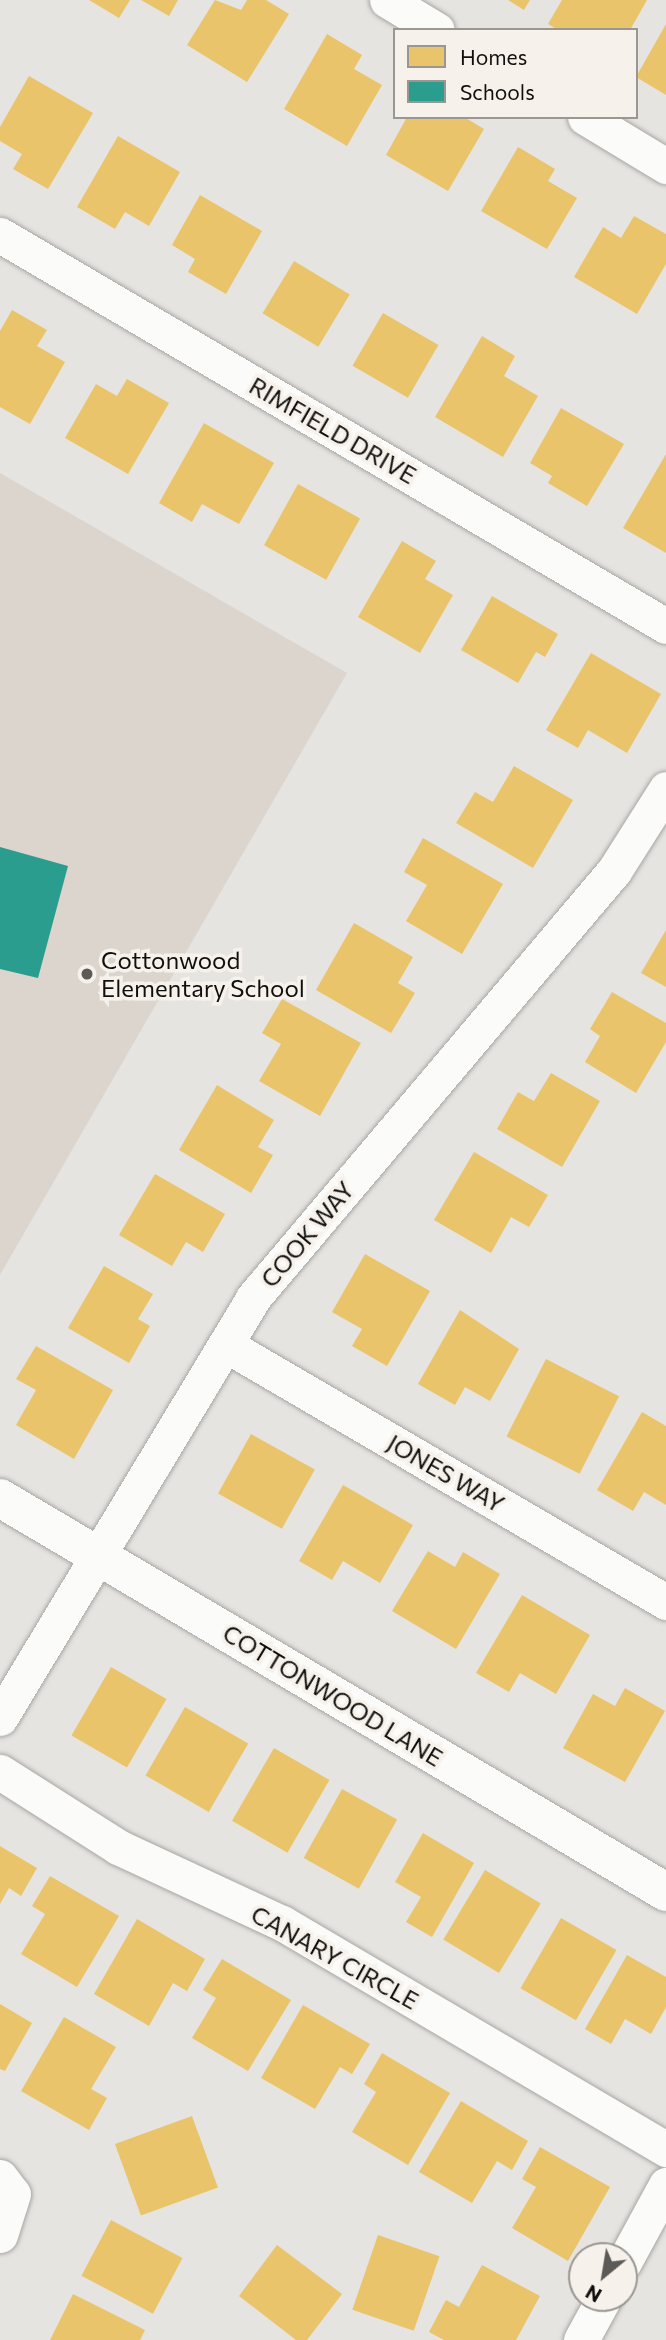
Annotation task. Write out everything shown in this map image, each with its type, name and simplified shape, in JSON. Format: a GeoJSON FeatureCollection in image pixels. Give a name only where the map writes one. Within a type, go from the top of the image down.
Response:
{"type":"FeatureCollection","features":[{"type":"Feature","properties":{"kind":"main road","name":"COTTONWOOD LANE"},"geometry":{"type":"LineString","coordinates":[[0,1498],[666,1892]]}},
{"type":"Feature","properties":{"kind":"street"},"geometry":{"type":"LineString","coordinates":[[387,0],[435,28]]}},
{"type":"Feature","properties":{"kind":"street"},"geometry":{"type":"LineString","coordinates":[[588,119],[666,166]]}},
{"type":"Feature","properties":{"kind":"street","name":"RIMFIELD DRIVE"},"geometry":{"type":"LineString","coordinates":[[0,235],[666,626]]}},
{"type":"Feature","properties":{"kind":"street","name":"COOK WAY"},"geometry":{"type":"LineString","coordinates":[[0,1718],[253,1298],[614,871],[666,789]]}},
{"type":"Feature","properties":{"kind":"street","name":"JONES WAY"},"geometry":{"type":"LineString","coordinates":[[226,1345],[666,1602]]}},
{"type":"Feature","properties":{"kind":"street","name":"CANARY CIRCLE"},"geometry":{"type":"LineString","coordinates":[[0,1772],[118,1847],[282,1923],[666,2149]]}},
{"type":"Feature","properties":{"kind":"street"},"geometry":{"type":"LineString","coordinates":[[0,2177],[13,2194],[0,2235]]}},
{"type":"Feature","properties":{"kind":"street"},"geometry":{"type":"LineString","coordinates":[[635,2242],[666,2185]]}},
{"type":"Feature","properties":{"kind":"street"},"geometry":{"type":"LineString","coordinates":[[581,2340],[596,2312]]}},
{"type":"Feature","properties":{"kind":"shaded area","name":"Cottonwood Elementary School"},"geometry":{"type":"Polygon","coordinates":[[[0,473],[347,673],[0,1275],[0,473]]]}},
{"type":"Feature","properties":{"kind":"building: Homes"},"geometry":{"type":"Polygon","coordinates":[[[89,0],[130,0],[119,18],[89,0]]]}},
{"type":"Feature","properties":{"kind":"building: Homes"},"geometry":{"type":"Polygon","coordinates":[[[141,0],[178,0],[169,16],[141,0]]]}},
{"type":"Feature","properties":{"kind":"building: Homes"},"geometry":{"type":"Polygon","coordinates":[[[215,0],[241,10],[247,0],[266,0],[289,14],[247,82],[187,45],[215,0]]]}},
{"type":"Feature","properties":{"kind":"building: Homes"},"geometry":{"type":"Polygon","coordinates":[[[508,0],[530,0],[524,10],[508,0]]]}},
{"type":"Feature","properties":{"kind":"building: Homes"},"geometry":{"type":"Polygon","coordinates":[[[562,0],[647,0],[631,28],[555,28],[548,24],[562,0]]]}},
{"type":"Feature","properties":{"kind":"building: Homes"},"geometry":{"type":"Polygon","coordinates":[[[666,24],[666,95],[638,78],[638,73],[666,24]]]}},
{"type":"Feature","properties":{"kind":"building: Homes"},"geometry":{"type":"Polygon","coordinates":[[[327,34],[362,55],[354,69],[382,85],[347,146],[284,109],[327,34]]]}},
{"type":"Feature","properties":{"kind":"building: Homes"},"geometry":{"type":"Polygon","coordinates":[[[29,76],[93,113],[48,189],[13,169],[22,154],[0,141],[0,127],[29,76]]]}},
{"type":"Feature","properties":{"kind":"building: Homes"},"geometry":{"type":"Polygon","coordinates":[[[406,119],[467,119],[484,129],[448,191],[386,155],[406,119]]]}},
{"type":"Feature","properties":{"kind":"building: Homes"},"geometry":{"type":"Polygon","coordinates":[[[118,136],[180,172],[149,226],[125,212],[115,229],[77,207],[118,136]]]}},
{"type":"Feature","properties":{"kind":"building: Homes"},"geometry":{"type":"Polygon","coordinates":[[[518,147],[555,169],[548,181],[577,198],[547,249],[481,211],[518,147]]]}},
{"type":"Feature","properties":{"kind":"building: Homes"},"geometry":{"type":"Polygon","coordinates":[[[200,195],[262,231],[226,294],[188,272],[195,259],[172,245],[200,195]]]}},
{"type":"Feature","properties":{"kind":"building: Homes"},"geometry":{"type":"Polygon","coordinates":[[[634,216],[666,234],[666,264],[637,314],[574,277],[603,227],[621,238],[634,216]]]}},
{"type":"Feature","properties":{"kind":"building: Homes"},"geometry":{"type":"Polygon","coordinates":[[[294,261],[350,294],[318,347],[263,313],[294,261]]]}},
{"type":"Feature","properties":{"kind":"building: Homes"},"geometry":{"type":"Polygon","coordinates":[[[12,310],[47,330],[37,346],[65,362],[30,424],[0,407],[0,331],[12,310]]]}},
{"type":"Feature","properties":{"kind":"building: Homes"},"geometry":{"type":"Polygon","coordinates":[[[383,313],[438,345],[408,398],[352,366],[383,313]]]}},
{"type":"Feature","properties":{"kind":"building: Homes"},"geometry":{"type":"Polygon","coordinates":[[[482,336],[515,356],[504,376],[538,396],[503,457],[435,417],[482,336]]]}},
{"type":"Feature","properties":{"kind":"building: Homes"},"geometry":{"type":"Polygon","coordinates":[[[127,379],[169,403],[128,474],[65,438],[96,384],[117,396],[127,379]]]}},
{"type":"Feature","properties":{"kind":"building: Homes"},"geometry":{"type":"Polygon","coordinates":[[[561,408],[624,444],[587,506],[548,483],[552,476],[530,463],[561,408]]]}},
{"type":"Feature","properties":{"kind":"building: Homes"},"geometry":{"type":"Polygon","coordinates":[[[204,423],[274,463],[239,524],[202,504],[192,522],[159,503],[204,423]]]}},
{"type":"Feature","properties":{"kind":"building: Homes"},"geometry":{"type":"Polygon","coordinates":[[[666,454],[666,553],[623,528],[666,454]]]}},
{"type":"Feature","properties":{"kind":"building: Homes"},"geometry":{"type":"Polygon","coordinates":[[[298,484],[360,518],[326,580],[264,545],[298,484]]]}},
{"type":"Feature","properties":{"kind":"building: Homes"},"geometry":{"type":"Polygon","coordinates":[[[402,541],[436,561],[425,579],[453,595],[420,653],[358,617],[402,541]]]}},
{"type":"Feature","properties":{"kind":"building: Homes"},"geometry":{"type":"Polygon","coordinates":[[[492,596],[558,634],[545,657],[536,652],[518,683],[461,650],[492,596]]]}},
{"type":"Feature","properties":{"kind":"building: Homes"},"geometry":{"type":"Polygon","coordinates":[[[591,653],[661,694],[627,753],[588,730],[578,748],[546,730],[591,653]]]}},
{"type":"Feature","properties":{"kind":"building: Homes"},"geometry":{"type":"Polygon","coordinates":[[[514,766],[573,800],[533,868],[456,823],[475,792],[493,802],[514,766]]]}},
{"type":"Feature","properties":{"kind":"building: Homes"},"geometry":{"type":"Polygon","coordinates":[[[423,838],[503,884],[462,954],[406,921],[427,885],[404,872],[423,838]]]}},
{"type":"Feature","properties":{"kind":"building: Homes"},"geometry":{"type":"Polygon","coordinates":[[[354,923],[413,957],[398,983],[415,993],[391,1033],[316,990],[354,923]]]}},
{"type":"Feature","properties":{"kind":"building: Homes"},"geometry":{"type":"Polygon","coordinates":[[[666,930],[666,987],[641,973],[666,930]]]}},
{"type":"Feature","properties":{"kind":"building: Homes"},"geometry":{"type":"Polygon","coordinates":[[[612,992],[666,1023],[666,1042],[636,1093],[585,1062],[600,1036],[590,1029],[612,992]]]}},
{"type":"Feature","properties":{"kind":"building: Homes"},"geometry":{"type":"Polygon","coordinates":[[[282,999],[361,1043],[320,1116],[259,1081],[281,1044],[262,1033],[282,999]]]}},
{"type":"Feature","properties":{"kind":"building: Homes"},"geometry":{"type":"Polygon","coordinates":[[[551,1073],[600,1101],[562,1167],[497,1129],[518,1092],[534,1101],[551,1073]]]}},
{"type":"Feature","properties":{"kind":"building: Homes"},"geometry":{"type":"Polygon","coordinates":[[[217,1085],[274,1120],[258,1147],[273,1155],[251,1193],[179,1150],[217,1085]]]}},
{"type":"Feature","properties":{"kind":"building: Homes"},"geometry":{"type":"Polygon","coordinates":[[[474,1152],[548,1195],[529,1227],[511,1217],[491,1253],[434,1220],[474,1152]]]}},
{"type":"Feature","properties":{"kind":"building: Homes"},"geometry":{"type":"Polygon","coordinates":[[[155,1174],[225,1214],[203,1252],[186,1242],[172,1266],[119,1235],[155,1174]]]}},
{"type":"Feature","properties":{"kind":"building: Homes"},"geometry":{"type":"Polygon","coordinates":[[[365,1254],[430,1291],[387,1366],[352,1346],[362,1329],[332,1312],[365,1254]]]}},
{"type":"Feature","properties":{"kind":"building: Homes"},"geometry":{"type":"Polygon","coordinates":[[[104,1266],[153,1294],[138,1319],[150,1326],[129,1363],[68,1328],[104,1266]]]}},
{"type":"Feature","properties":{"kind":"building: Homes"},"geometry":{"type":"Polygon","coordinates":[[[460,1310],[519,1349],[490,1401],[465,1387],[455,1405],[418,1384],[460,1310]]]}},
{"type":"Feature","properties":{"kind":"building: Homes"},"geometry":{"type":"Polygon","coordinates":[[[36,1346],[113,1390],[74,1459],[16,1425],[36,1390],[16,1379],[36,1346]]]}},
{"type":"Feature","properties":{"kind":"building: Homes"},"geometry":{"type":"Polygon","coordinates":[[[546,1359],[619,1396],[580,1474],[507,1437],[546,1359]]]}},
{"type":"Feature","properties":{"kind":"building: Homes"},"geometry":{"type":"Polygon","coordinates":[[[642,1412],[666,1426],[666,1505],[644,1492],[633,1511],[597,1490],[642,1412]]]}},
{"type":"Feature","properties":{"kind":"building: Homes"},"geometry":{"type":"Polygon","coordinates":[[[251,1434],[315,1469],[282,1529],[218,1493],[251,1434]]]}},
{"type":"Feature","properties":{"kind":"building: Homes"},"geometry":{"type":"Polygon","coordinates":[[[343,1485],[413,1525],[380,1583],[343,1561],[332,1580],[299,1561],[343,1485]]]}},
{"type":"Feature","properties":{"kind":"building: Homes"},"geometry":{"type":"Polygon","coordinates":[[[428,1551],[455,1567],[463,1552],[500,1574],[456,1649],[392,1611],[428,1551]]]}},
{"type":"Feature","properties":{"kind":"building: Homes"},"geometry":{"type":"Polygon","coordinates":[[[522,1595],[590,1635],[556,1694],[520,1673],[509,1692],[476,1673],[522,1595]]]}},
{"type":"Feature","properties":{"kind":"building: Homes"},"geometry":{"type":"Polygon","coordinates":[[[111,1667],[166,1699],[127,1767],[72,1735],[111,1667]]]}},
{"type":"Feature","properties":{"kind":"building: Homes"},"geometry":{"type":"Polygon","coordinates":[[[625,1688],[665,1711],[625,1782],[563,1748],[593,1694],[615,1706],[625,1688]]]}},
{"type":"Feature","properties":{"kind":"building: Homes"},"geometry":{"type":"Polygon","coordinates":[[[185,1707],[248,1744],[209,1812],[146,1775],[185,1707]]]}},
{"type":"Feature","properties":{"kind":"building: Homes"},"geometry":{"type":"Polygon","coordinates":[[[274,1748],[329,1780],[287,1853],[232,1821],[274,1748]]]}},
{"type":"Feature","properties":{"kind":"building: Homes"},"geometry":{"type":"Polygon","coordinates":[[[342,1789],[397,1820],[359,1889],[304,1858],[342,1789]]]}},
{"type":"Feature","properties":{"kind":"building: Homes"},"geometry":{"type":"Polygon","coordinates":[[[423,1833],[474,1863],[432,1937],[406,1922],[421,1897],[395,1882],[423,1833]]]}},
{"type":"Feature","properties":{"kind":"building: Homes"},"geometry":{"type":"Polygon","coordinates":[[[0,1846],[37,1868],[21,1896],[9,1888],[0,1904],[0,1846]]]}},
{"type":"Feature","properties":{"kind":"building: Homes"},"geometry":{"type":"Polygon","coordinates":[[[485,1870],[541,1903],[499,1973],[443,1939],[485,1870]]]}},
{"type":"Feature","properties":{"kind":"building: Homes"},"geometry":{"type":"Polygon","coordinates":[[[50,1876],[119,1916],[77,1987],[21,1954],[45,1914],[32,1906],[50,1876]]]}},
{"type":"Feature","properties":{"kind":"building: Homes"},"geometry":{"type":"Polygon","coordinates":[[[561,1918],[616,1950],[576,2020],[520,1988],[561,1918]]]}},
{"type":"Feature","properties":{"kind":"building: Homes"},"geometry":{"type":"Polygon","coordinates":[[[137,1919],[205,1959],[187,1991],[173,1983],[149,2026],[94,1994],[137,1919]]]}},
{"type":"Feature","properties":{"kind":"building: Homes"},"geometry":{"type":"Polygon","coordinates":[[[627,1955],[666,1977],[666,2007],[651,2034],[625,2019],[611,2044],[585,2029],[627,1955]]]}},
{"type":"Feature","properties":{"kind":"building: Homes"},"geometry":{"type":"Polygon","coordinates":[[[222,1959],[291,2000],[248,2071],[192,2038],[216,1998],[203,1990],[222,1959]]]}},
{"type":"Feature","properties":{"kind":"building: Homes"},"geometry":{"type":"Polygon","coordinates":[[[0,2004],[32,2023],[5,2071],[0,2069],[0,2004]]]}},
{"type":"Feature","properties":{"kind":"building: Homes"},"geometry":{"type":"Polygon","coordinates":[[[303,2005],[370,2044],[352,2074],[340,2067],[315,2109],[261,2078],[303,2005]]]}},
{"type":"Feature","properties":{"kind":"building: Homes"},"geometry":{"type":"Polygon","coordinates":[[[64,2017],[116,2047],[91,2089],[107,2098],[89,2130],[21,2091],[64,2017]]]}},
{"type":"Feature","properties":{"kind":"building: Homes"},"geometry":{"type":"Polygon","coordinates":[[[382,2053],[450,2093],[408,2165],[352,2132],[376,2092],[364,2084],[382,2053]]]}},
{"type":"Feature","properties":{"kind":"building: Homes"},"geometry":{"type":"Polygon","coordinates":[[[461,2101],[528,2141],[512,2170],[497,2161],[472,2203],[419,2172],[461,2101]]]}},
{"type":"Feature","properties":{"kind":"building: Homes"},"geometry":{"type":"Polygon","coordinates":[[[192,2116],[218,2187],[141,2215],[115,2144],[192,2116]]]}},
{"type":"Feature","properties":{"kind":"building: Homes"},"geometry":{"type":"Polygon","coordinates":[[[540,2147],[610,2187],[579,2242],[568,2242],[568,2261],[512,2228],[536,2187],[522,2179],[540,2147]]]}},
{"type":"Feature","properties":{"kind":"building: Homes"},"geometry":{"type":"Polygon","coordinates":[[[111,2220],[183,2258],[153,2314],[81,2276],[111,2220]]]}},
{"type":"Feature","properties":{"kind":"building: Homes"},"geometry":{"type":"Polygon","coordinates":[[[378,2235],[439,2256],[414,2331],[352,2310],[378,2235]]]}},
{"type":"Feature","properties":{"kind":"building: Homes"},"geometry":{"type":"Polygon","coordinates":[[[277,2245],[342,2294],[307,2340],[296,2340],[239,2296],[277,2245]]]}},
{"type":"Feature","properties":{"kind":"building: Homes"},"geometry":{"type":"Polygon","coordinates":[[[482,2265],[540,2296],[516,2340],[444,2340],[429,2332],[446,2300],[459,2307],[482,2265]]]}},
{"type":"Feature","properties":{"kind":"building: Homes"},"geometry":{"type":"Polygon","coordinates":[[[73,2294],[145,2330],[140,2340],[50,2340],[73,2294]]]}},
{"type":"Feature","properties":{"kind":"building: Schools"},"geometry":{"type":"Polygon","coordinates":[[[0,847],[68,866],[38,978],[0,969],[0,847]]]}},
{"type":"Feature","properties":{"kind":"place","name":"Cottonwood Elementary School"},"geometry":{"type":"Point","coordinates":[87,974]}}]}
